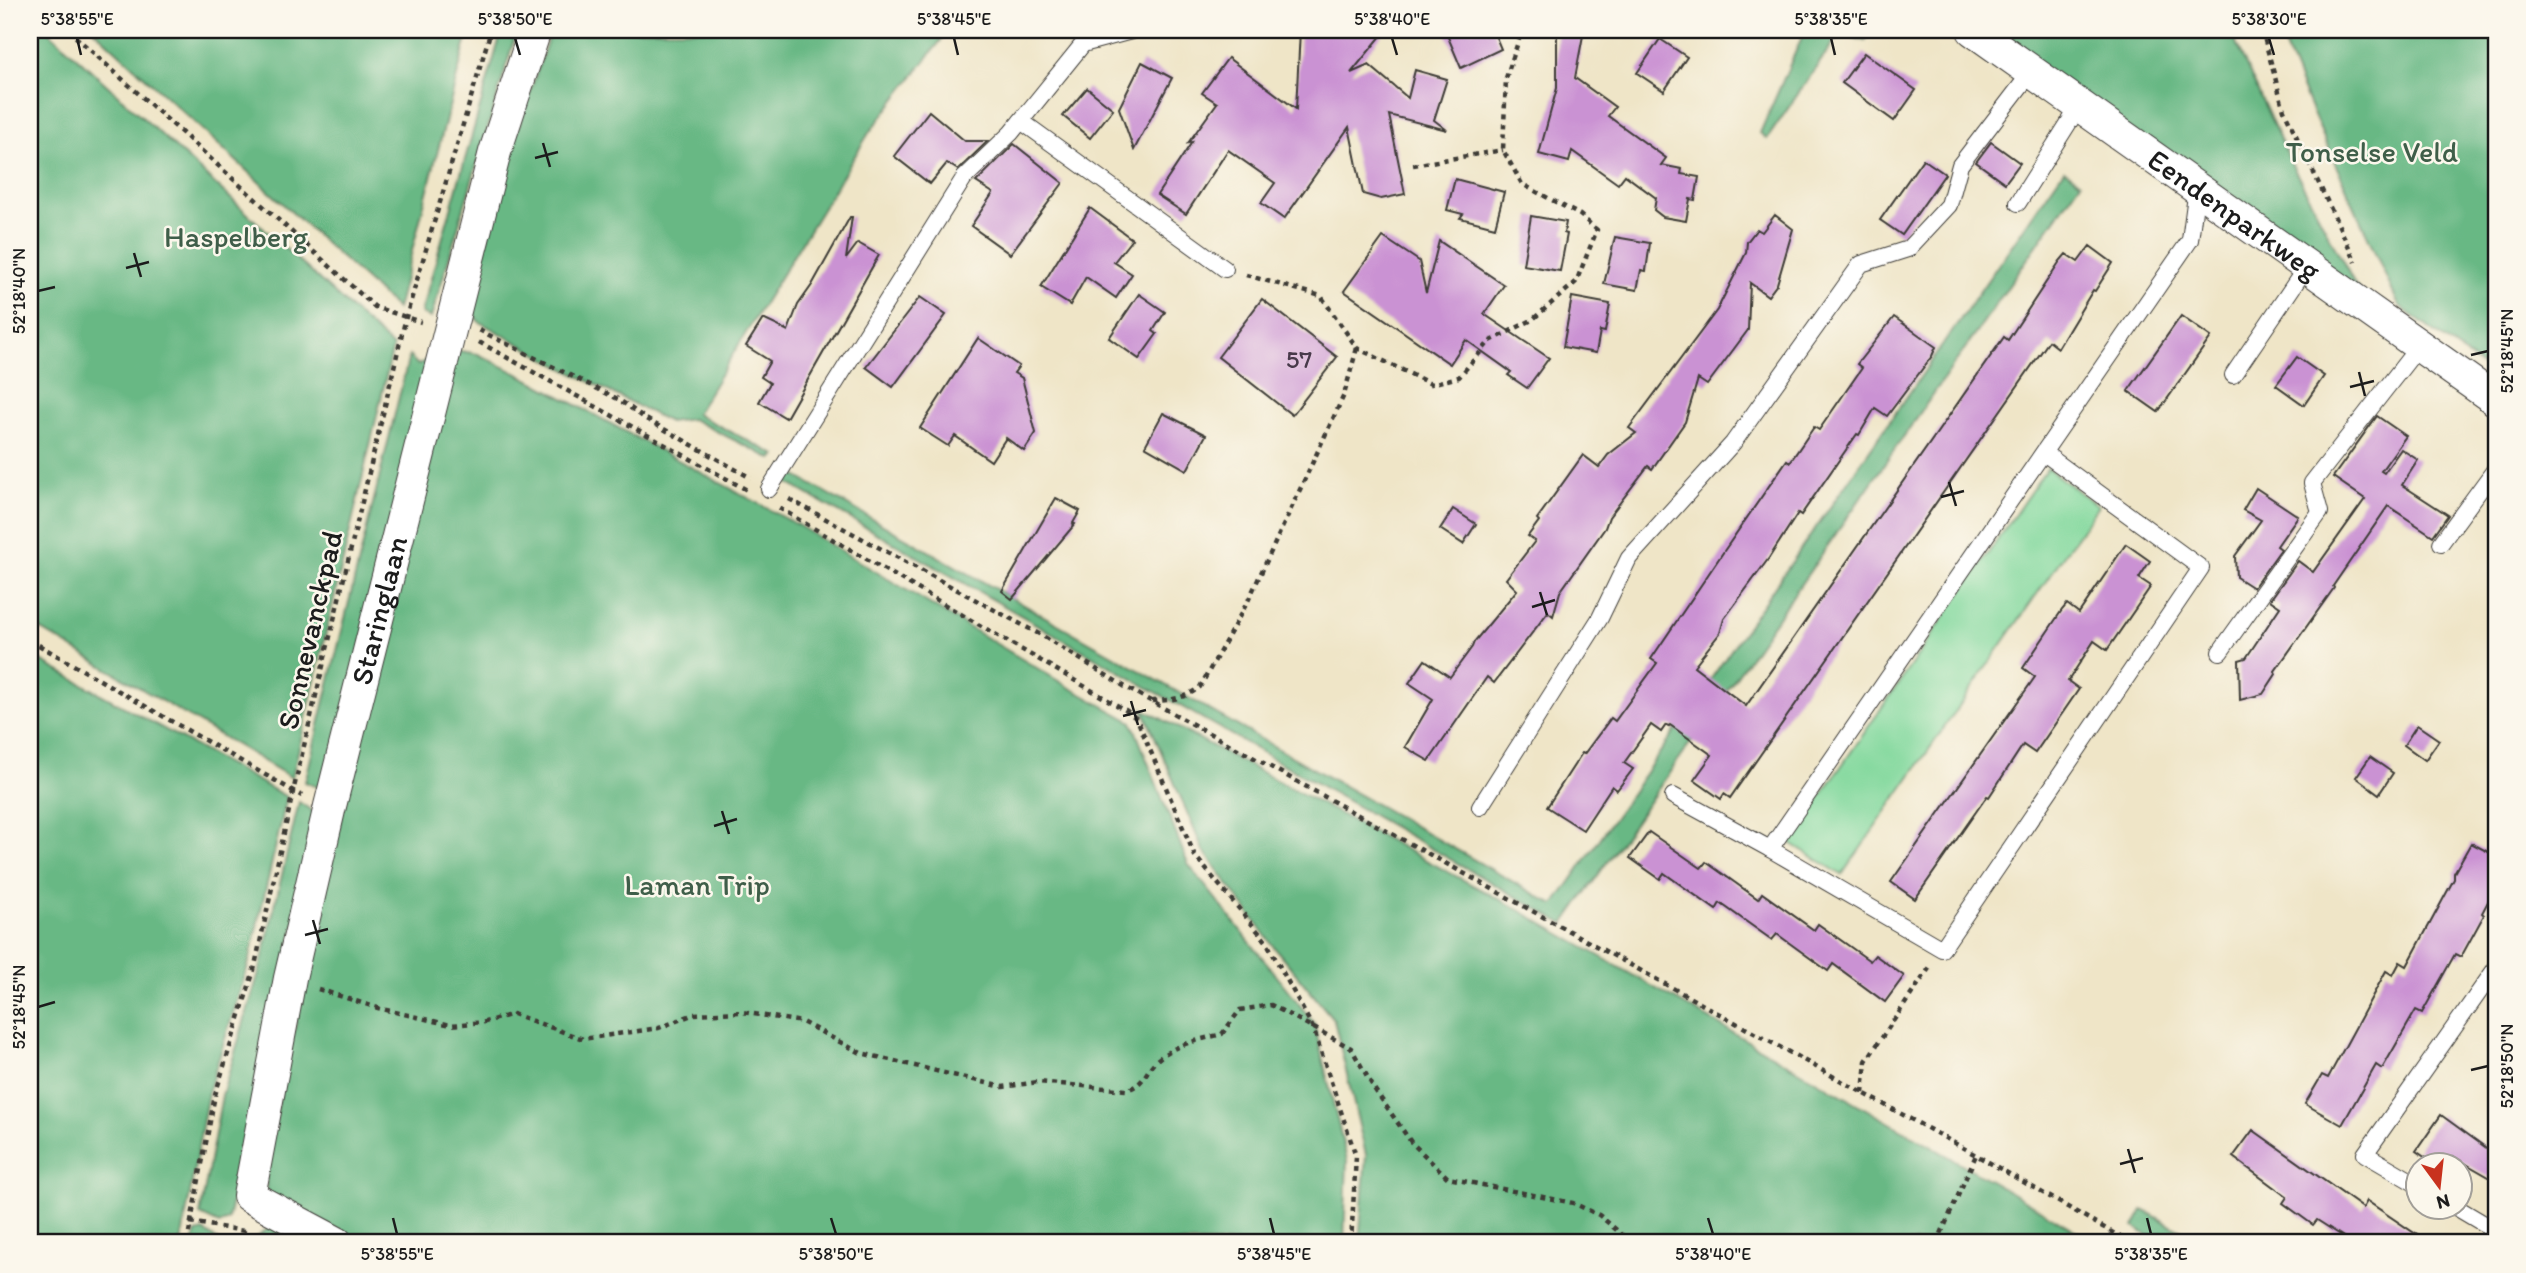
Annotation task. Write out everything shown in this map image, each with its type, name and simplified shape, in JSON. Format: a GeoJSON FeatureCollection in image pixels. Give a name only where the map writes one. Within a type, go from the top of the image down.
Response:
{"type":"FeatureCollection","features":[{"type":"Feature","properties":{"kind":"street","name":"Staringlaan"},"geometry":{"type":"LineString","coordinates":[[337,1243],[249,1196],[290,978],[330,806],[495,152],[535,30]]}},
{"type":"Feature","properties":{"kind":"street","name":"Eendenparkweg"},"geometry":{"type":"LineString","coordinates":[[1973,30],[2496,400]]}},
{"type":"Feature","properties":{"kind":"lane"},"geometry":{"type":"LineString","coordinates":[[765,496],[964,178],[1021,121],[1083,44],[1135,30]]}},
{"type":"Feature","properties":{"kind":"lane"},"geometry":{"type":"LineString","coordinates":[[1480,807],[1594,628],[1629,558],[1734,443],[1861,264],[1908,249],[1949,205],[1960,165],[2032,71]]}},
{"type":"Feature","properties":{"kind":"lane"},"geometry":{"type":"LineString","coordinates":[[2018,203],[2080,106]]}},
{"type":"Feature","properties":{"kind":"lane"},"geometry":{"type":"LineString","coordinates":[[1021,121],[1225,270]]}},
{"type":"Feature","properties":{"kind":"lane"},"geometry":{"type":"LineString","coordinates":[[1770,849],[2190,240],[2197,188]]}},
{"type":"Feature","properties":{"kind":"lane"},"geometry":{"type":"LineString","coordinates":[[2233,375],[2307,266]]}},
{"type":"Feature","properties":{"kind":"lane"},"geometry":{"type":"LineString","coordinates":[[2220,652],[2320,512],[2312,482],[2419,346]]}},
{"type":"Feature","properties":{"kind":"lane"},"geometry":{"type":"LineString","coordinates":[[1673,796],[1942,949],[2201,568],[2044,453]]}},
{"type":"Feature","properties":{"kind":"lane"},"geometry":{"type":"LineString","coordinates":[[2441,543],[2496,468]]}},
{"type":"Feature","properties":{"kind":"lane"},"geometry":{"type":"LineString","coordinates":[[2404,1177],[2365,1154],[2496,968]]}},
{"type":"Feature","properties":{"kind":"lane"},"geometry":{"type":"LineString","coordinates":[[2474,1218],[2496,1231]]}},
{"type":"Feature","properties":{"kind":"path"},"geometry":{"type":"LineString","coordinates":[[68,30],[375,307],[406,317]]}},
{"type":"Feature","properties":{"kind":"path","name":"Sonnevanckpad"},"geometry":{"type":"LineString","coordinates":[[187,1243],[215,1096],[254,970],[293,792],[406,317],[491,30]]}},
{"type":"Feature","properties":{"kind":"path"},"geometry":{"type":"LineString","coordinates":[[1225,270],[1321,296],[1357,348],[1431,384],[1459,377],[1490,341],[1532,320],[1576,282],[1597,230],[1580,215],[1522,184],[1503,150],[1506,78],[1522,30]]}},
{"type":"Feature","properties":{"kind":"path"},"geometry":{"type":"LineString","coordinates":[[2262,30],[2284,110],[2361,273]]}},
{"type":"Feature","properties":{"kind":"path"},"geometry":{"type":"LineString","coordinates":[[1413,165],[1503,150]]}},
{"type":"Feature","properties":{"kind":"path"},"geometry":{"type":"LineString","coordinates":[[452,324],[482,343],[765,496],[863,537],[1041,635],[1127,688],[2131,1243]]}},
{"type":"Feature","properties":{"kind":"path"},"geometry":{"type":"LineString","coordinates":[[452,324],[618,399],[765,496],[1137,719],[1195,856],[1266,941],[1313,1028],[1356,1156],[1351,1243]]}},
{"type":"Feature","properties":{"kind":"path"},"geometry":{"type":"LineString","coordinates":[[1152,701],[1179,699],[1200,687],[1248,601],[1339,407],[1357,348]]}},
{"type":"Feature","properties":{"kind":"path"},"geometry":{"type":"LineString","coordinates":[[30,640],[293,792]]}},
{"type":"Feature","properties":{"kind":"path"},"geometry":{"type":"LineString","coordinates":[[1863,1093],[1866,1061],[1942,949]]}},
{"type":"Feature","properties":{"kind":"path"},"geometry":{"type":"LineString","coordinates":[[254,970],[290,978],[343,998],[451,1026],[485,1022],[513,1014],[583,1039],[659,1028],[694,1014],[741,1012],[802,1022],[861,1053],[1003,1087],[1038,1082],[1127,1090],[1140,1086],[1156,1061],[1171,1050],[1194,1040],[1222,1034],[1240,1010],[1270,1005],[1351,1048],[1375,1090],[1411,1142],[1448,1178],[1573,1203],[1599,1215],[1632,1243]]}},
{"type":"Feature","properties":{"kind":"path"},"geometry":{"type":"LineString","coordinates":[[1937,1243],[1976,1155]]}},
{"type":"Feature","properties":{"kind":"path"},"geometry":{"type":"LineString","coordinates":[[190,1222],[244,1231],[242,1243]]}},
{"type":"Feature","properties":{"kind":"green space","name":"Haspelberg"},"geometry":{"type":"Polygon","coordinates":[[[30,30],[47,30],[393,347],[292,778],[30,623],[30,30]]]}},
{"type":"Feature","properties":{"kind":"green space"},"geometry":{"type":"Polygon","coordinates":[[[94,30],[469,30],[397,309],[94,30]]]}},
{"type":"Feature","properties":{"kind":"green space"},"geometry":{"type":"Polygon","coordinates":[[[502,30],[517,30],[431,318],[421,313],[502,30]]]}},
{"type":"Feature","properties":{"kind":"green space"},"geometry":{"type":"Polygon","coordinates":[[[551,30],[949,30],[869,133],[696,414],[776,455],[772,459],[692,419],[669,422],[478,321],[470,305],[508,157],[551,30]]]}},
{"type":"Feature","properties":{"kind":"green space"},"geometry":{"type":"Polygon","coordinates":[[[1805,30],[1871,30],[1865,41],[1840,33],[1767,139],[1760,133],[1805,30]]]}},
{"type":"Feature","properties":{"kind":"green space"},"geometry":{"type":"Polygon","coordinates":[[[1987,30],[2232,30],[2291,163],[2361,296],[1987,30]]]}},
{"type":"Feature","properties":{"kind":"green space","name":"Tonselse Veld"},"geometry":{"type":"Polygon","coordinates":[[[2278,30],[2496,30],[2496,377],[2399,306],[2278,30]]]}},
{"type":"Feature","properties":{"kind":"green space"},"geometry":{"type":"Polygon","coordinates":[[[2064,170],[2081,182],[1564,924],[786,482],[791,473],[1554,905],[2064,170]]]}},
{"type":"Feature","properties":{"kind":"green space","name":"Laman Trip"},"geometry":{"type":"Polygon","coordinates":[[[455,350],[478,354],[530,380],[796,524],[1132,722],[1188,864],[1314,1023],[1347,1160],[1344,1243],[362,1243],[267,1194],[265,1165],[342,811],[455,350]]]}},
{"type":"Feature","properties":{"kind":"green space"},"geometry":{"type":"Polygon","coordinates":[[[435,355],[326,791],[305,782],[409,356],[418,365],[435,355]]]}},
{"type":"Feature","properties":{"kind":"green space"},"geometry":{"type":"Polygon","coordinates":[[[2047,468],[2098,506],[1842,875],[1789,842],[2047,468]]]}},
{"type":"Feature","properties":{"kind":"green space"},"geometry":{"type":"Polygon","coordinates":[[[30,655],[287,797],[248,966],[208,1093],[181,1243],[30,1243],[30,655]]]}},
{"type":"Feature","properties":{"kind":"green space"},"geometry":{"type":"Polygon","coordinates":[[[1143,709],[1514,907],[2096,1243],[1359,1243],[1366,1155],[1334,1020],[1273,946],[1203,850],[1143,709]]]}},
{"type":"Feature","properties":{"kind":"green space"},"geometry":{"type":"Polygon","coordinates":[[[299,802],[321,817],[262,1059],[228,1220],[219,1224],[200,1215],[222,1095],[260,969],[299,802]]]}},
{"type":"Feature","properties":{"kind":"green space"},"geometry":{"type":"Polygon","coordinates":[[[2143,1210],[2205,1243],[2160,1243],[2134,1227],[2143,1210]]]}},
{"type":"Feature","properties":{"kind":"green space"},"geometry":{"type":"Polygon","coordinates":[[[271,1226],[304,1243],[252,1243],[271,1226]]]}},
{"type":"Feature","properties":{"kind":"green space"},"geometry":{"type":"Polygon","coordinates":[[[204,1231],[221,1243],[194,1243],[195,1233],[204,1231]]]}},
{"type":"Feature","properties":{"kind":"building"},"geometry":{"type":"Polygon","coordinates":[[[1300,30],[1386,30],[1351,73],[1369,65],[1408,98],[1415,70],[1447,79],[1434,120],[1447,130],[1389,115],[1405,194],[1381,199],[1363,194],[1349,127],[1284,219],[1261,203],[1275,183],[1228,150],[1186,214],[1157,195],[1192,142],[1188,143],[1217,103],[1202,93],[1228,58],[1296,109],[1300,30]]]}},
{"type":"Feature","properties":{"kind":"building"},"geometry":{"type":"Polygon","coordinates":[[[1445,30],[1493,30],[1501,49],[1461,68],[1445,30]]]}},
{"type":"Feature","properties":{"kind":"building"},"geometry":{"type":"Polygon","coordinates":[[[1557,30],[1584,30],[1575,78],[1615,107],[1608,116],[1666,158],[1661,165],[1682,169],[1681,174],[1699,177],[1695,200],[1690,199],[1686,221],[1663,217],[1654,210],[1656,198],[1625,175],[1618,184],[1572,151],[1569,162],[1539,154],[1557,88],[1557,30]]]}},
{"type":"Feature","properties":{"kind":"building"},"geometry":{"type":"Polygon","coordinates":[[[1660,39],[1687,57],[1664,91],[1637,73],[1660,39]]]}},
{"type":"Feature","properties":{"kind":"building"},"geometry":{"type":"Polygon","coordinates":[[[1864,53],[1916,90],[1894,121],[1842,83],[1864,53]]]}},
{"type":"Feature","properties":{"kind":"building"},"geometry":{"type":"Polygon","coordinates":[[[1142,62],[1172,78],[1134,150],[1119,108],[1142,62]]]}},
{"type":"Feature","properties":{"kind":"building"},"geometry":{"type":"Polygon","coordinates":[[[1087,88],[1113,109],[1090,138],[1063,116],[1087,88]]]}},
{"type":"Feature","properties":{"kind":"building"},"geometry":{"type":"Polygon","coordinates":[[[929,111],[965,141],[988,141],[958,170],[947,163],[930,184],[894,156],[929,111]]]}},
{"type":"Feature","properties":{"kind":"building"},"geometry":{"type":"Polygon","coordinates":[[[1991,142],[2020,163],[2005,183],[1976,162],[1991,142]]]}},
{"type":"Feature","properties":{"kind":"building"},"geometry":{"type":"Polygon","coordinates":[[[1014,144],[1063,183],[1010,254],[971,226],[993,193],[976,182],[1014,144]]]}},
{"type":"Feature","properties":{"kind":"building"},"geometry":{"type":"Polygon","coordinates":[[[1923,159],[1945,174],[1902,235],[1880,220],[1923,159]]]}},
{"type":"Feature","properties":{"kind":"building"},"geometry":{"type":"Polygon","coordinates":[[[1455,179],[1504,192],[1495,227],[1460,218],[1463,214],[1447,210],[1455,179]]]}},
{"type":"Feature","properties":{"kind":"building"},"geometry":{"type":"Polygon","coordinates":[[[1090,208],[1132,239],[1114,262],[1132,274],[1116,298],[1086,277],[1070,305],[1041,287],[1090,208]]]}},
{"type":"Feature","properties":{"kind":"building"},"geometry":{"type":"Polygon","coordinates":[[[1775,215],[1793,229],[1777,284],[1768,296],[1750,283],[1748,330],[1707,385],[1698,379],[1685,422],[1652,469],[1648,466],[1609,517],[1605,528],[1560,592],[1553,616],[1548,612],[1494,683],[1487,677],[1429,761],[1405,747],[1433,699],[1409,683],[1425,660],[1450,677],[1474,642],[1517,590],[1506,579],[1535,541],[1528,536],[1539,521],[1537,519],[1583,455],[1599,467],[1608,455],[1636,433],[1629,428],[1717,310],[1746,253],[1747,242],[1757,229],[1762,232],[1775,215]]]}},
{"type":"Feature","properties":{"kind":"building"},"geometry":{"type":"Polygon","coordinates":[[[1531,216],[1566,222],[1564,233],[1567,234],[1560,271],[1523,265],[1531,216]]]}},
{"type":"Feature","properties":{"kind":"building"},"geometry":{"type":"Polygon","coordinates":[[[850,217],[846,259],[858,243],[879,255],[786,418],[759,402],[770,383],[761,377],[770,361],[746,346],[763,319],[788,331],[798,305],[850,217]]]}},
{"type":"Feature","properties":{"kind":"building"},"geometry":{"type":"Polygon","coordinates":[[[1383,237],[1419,261],[1426,293],[1439,241],[1504,285],[1484,314],[1549,358],[1527,388],[1508,375],[1511,372],[1466,340],[1450,364],[1344,291],[1383,237]]]}},
{"type":"Feature","properties":{"kind":"building"},"geometry":{"type":"Polygon","coordinates":[[[1615,237],[1650,243],[1646,271],[1641,270],[1637,290],[1604,284],[1615,237]]]}},
{"type":"Feature","properties":{"kind":"building"},"geometry":{"type":"Polygon","coordinates":[[[2090,246],[2113,263],[2095,291],[2093,290],[2058,348],[2049,341],[1730,798],[1724,794],[1721,799],[1694,780],[1712,755],[1670,725],[1666,725],[1661,732],[1651,725],[1624,763],[1633,769],[1617,790],[1612,786],[1583,830],[1547,807],[1582,753],[1584,754],[1611,718],[1615,721],[1657,663],[1651,659],[1724,551],[1787,460],[1790,462],[1814,427],[1819,430],[1862,368],[1857,364],[1894,317],[1936,347],[1932,356],[1887,416],[1875,408],[1859,435],[1857,434],[1801,515],[1798,513],[1724,619],[1720,633],[1694,666],[1746,706],[2004,337],[2008,340],[2060,261],[2066,254],[2078,262],[2090,246]]]}},
{"type":"Feature","properties":{"kind":"building"},"geometry":{"type":"Polygon","coordinates":[[[1139,294],[1165,312],[1153,331],[1157,334],[1139,359],[1109,338],[1139,294]]]}},
{"type":"Feature","properties":{"kind":"building"},"geometry":{"type":"Polygon","coordinates":[[[920,297],[946,315],[893,387],[866,367],[920,297]]]}},
{"type":"Feature","properties":{"kind":"building"},"geometry":{"type":"Polygon","coordinates":[[[1572,297],[1610,304],[1605,332],[1600,331],[1596,353],[1563,347],[1572,297]]]}},
{"type":"Feature","properties":{"kind":"building"},"geometry":{"type":"Polygon","coordinates":[[[1262,299],[1337,357],[1292,415],[1218,357],[1262,299]]]}},
{"type":"Feature","properties":{"kind":"building"},"geometry":{"type":"Polygon","coordinates":[[[2181,316],[2211,337],[2158,412],[2128,391],[2181,316]]]}},
{"type":"Feature","properties":{"kind":"building"},"geometry":{"type":"Polygon","coordinates":[[[978,338],[1019,366],[1014,373],[1022,378],[1036,433],[1024,451],[1006,438],[991,461],[955,436],[948,446],[920,428],[978,338]]]}},
{"type":"Feature","properties":{"kind":"building"},"geometry":{"type":"Polygon","coordinates":[[[2297,357],[2324,376],[2304,405],[2276,385],[2297,357]]]}},
{"type":"Feature","properties":{"kind":"building"},"geometry":{"type":"Polygon","coordinates":[[[1163,413],[1206,435],[1187,470],[1145,446],[1163,413]]]}},
{"type":"Feature","properties":{"kind":"building"},"geometry":{"type":"Polygon","coordinates":[[[2377,416],[2406,436],[2381,471],[2384,473],[2401,449],[2418,460],[2402,485],[2448,515],[2433,536],[2388,506],[2275,671],[2276,674],[2263,694],[2240,700],[2239,660],[2246,658],[2280,607],[2270,600],[2298,561],[2313,572],[2365,499],[2333,477],[2377,416]]]}},
{"type":"Feature","properties":{"kind":"building"},"geometry":{"type":"Polygon","coordinates":[[[2256,488],[2298,516],[2277,546],[2281,549],[2253,588],[2236,577],[2235,556],[2261,520],[2243,510],[2256,488]]]}},
{"type":"Feature","properties":{"kind":"building"},"geometry":{"type":"Polygon","coordinates":[[[1056,498],[1080,511],[1073,523],[1075,524],[1012,599],[1002,591],[1056,498]]]}},
{"type":"Feature","properties":{"kind":"building"},"geometry":{"type":"Polygon","coordinates":[[[1453,509],[1476,524],[1463,544],[1440,529],[1453,509]]]}},
{"type":"Feature","properties":{"kind":"building"},"geometry":{"type":"Polygon","coordinates":[[[2126,544],[2150,561],[2139,578],[2151,586],[2107,650],[2094,641],[2068,681],[2079,689],[2035,753],[2023,745],[1915,899],[1891,882],[2035,677],[2023,668],[2062,610],[2067,604],[2079,613],[2126,544]]]}},
{"type":"Feature","properties":{"kind":"building"},"geometry":{"type":"Polygon","coordinates":[[[2417,725],[2439,740],[2425,760],[2404,745],[2417,725]]]}},
{"type":"Feature","properties":{"kind":"building"},"geometry":{"type":"Polygon","coordinates":[[[2370,757],[2393,773],[2379,794],[2356,777],[2370,757]]]}},
{"type":"Feature","properties":{"kind":"building"},"geometry":{"type":"Polygon","coordinates":[[[1649,832],[1701,868],[1706,862],[1758,899],[1762,893],[1814,930],[1818,924],[1870,961],[1875,955],[1904,976],[1885,1002],[1833,964],[1828,971],[1777,934],[1772,940],[1720,903],[1716,910],[1664,873],[1660,879],[1630,858],[1649,832]]]}},
{"type":"Feature","properties":{"kind":"building"},"geometry":{"type":"Polygon","coordinates":[[[2471,843],[2496,856],[2496,886],[2482,913],[2484,915],[2461,957],[2455,954],[2422,1013],[2416,1010],[2382,1069],[2376,1065],[2342,1125],[2305,1104],[2322,1075],[2328,1078],[2386,971],[2393,975],[2400,962],[2407,966],[2471,843]]]}},
{"type":"Feature","properties":{"kind":"building"},"geometry":{"type":"Polygon","coordinates":[[[2441,1115],[2496,1155],[2496,1181],[2474,1168],[2474,1150],[2417,1150],[2441,1115]]]}},
{"type":"Feature","properties":{"kind":"building"},"geometry":{"type":"Polygon","coordinates":[[[2253,1130],[2363,1208],[2367,1201],[2429,1243],[2353,1243],[2317,1220],[2313,1225],[2283,1203],[2287,1197],[2233,1157],[2253,1130]]]}}]}
